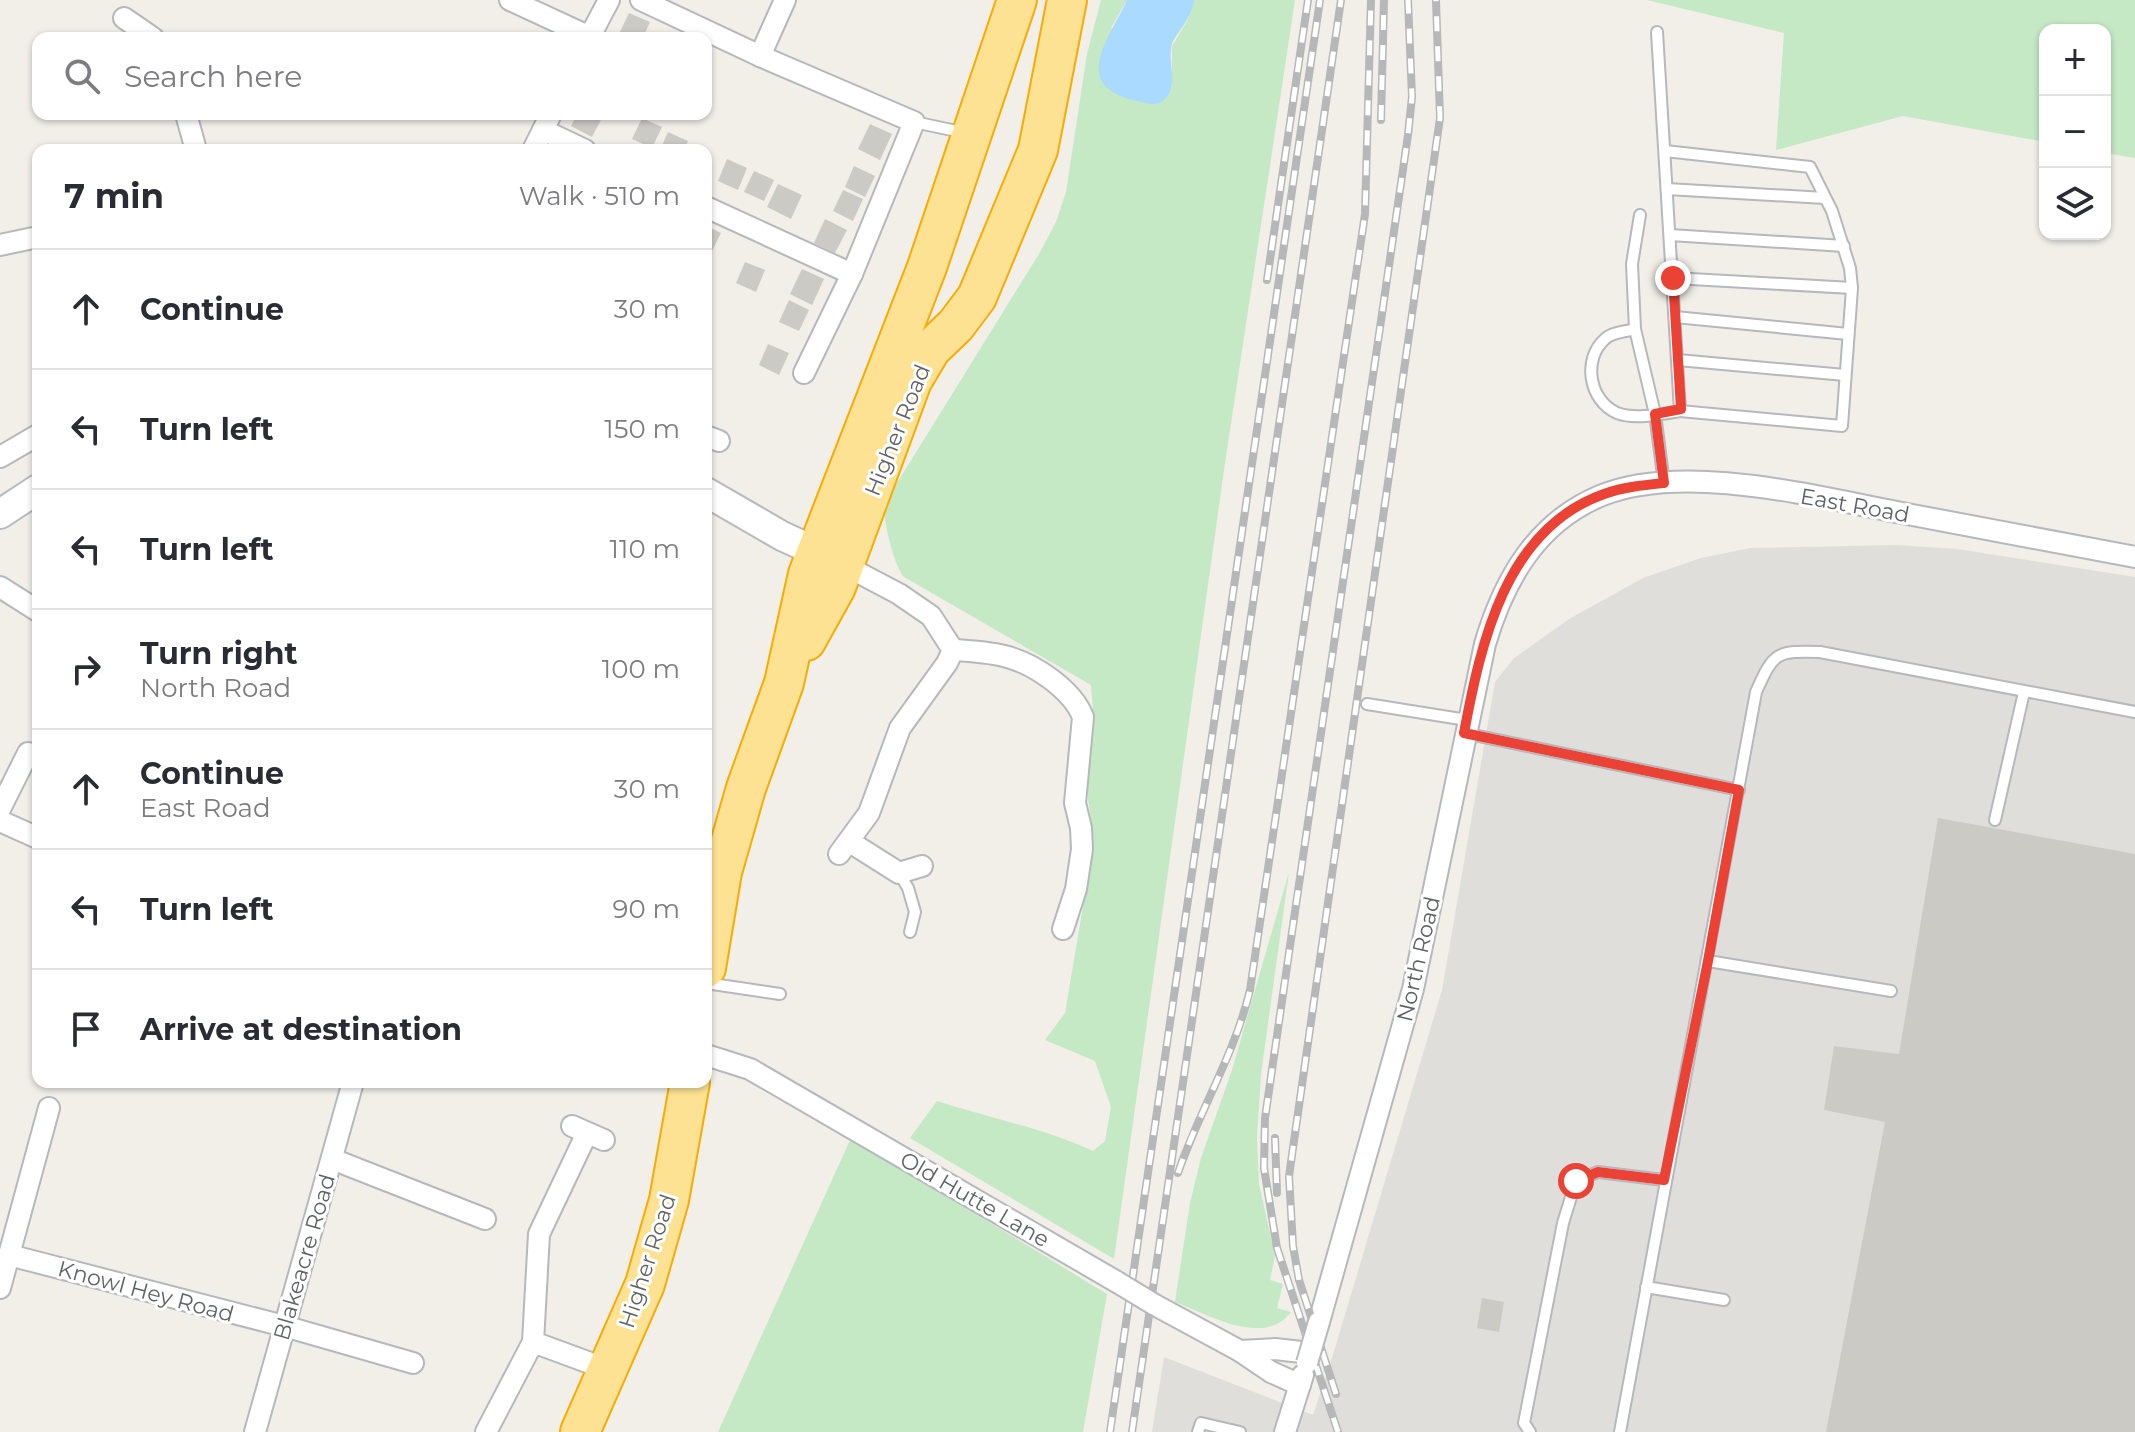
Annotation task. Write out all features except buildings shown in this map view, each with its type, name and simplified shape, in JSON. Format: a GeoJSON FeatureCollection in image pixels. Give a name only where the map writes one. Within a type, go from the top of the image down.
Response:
{"type":"FeatureCollection","features":[{"type":"Feature","properties":{"kind":"highway","name":"Higher Road"},"geometry":{"type":"LineString","coordinates":[[712,923],[732,834],[784,683],[836,587],[830,558],[1017,0]]}},
{"type":"Feature","properties":{"kind":"highway","name":"Higher Road"},"geometry":{"type":"LineString","coordinates":[[830,558],[912,381],[931,349],[956,325],[977,297],[1038,150],[1067,0]]}},
{"type":"Feature","properties":{"kind":"highway","name":"Higher Road"},"geometry":{"type":"LineString","coordinates":[[580,1432],[645,1284],[669,1200],[689,1088]]}},
{"type":"Feature","properties":{"kind":"street"},"geometry":{"type":"LineString","coordinates":[[510,0],[577,32]]}},
{"type":"Feature","properties":{"kind":"street"},"geometry":{"type":"LineString","coordinates":[[593,32],[609,0]]}},
{"type":"Feature","properties":{"kind":"street"},"geometry":{"type":"LineString","coordinates":[[641,0],[709,32]]}},
{"type":"Feature","properties":{"kind":"street"},"geometry":{"type":"LineString","coordinates":[[760,56],[785,0]]}},
{"type":"Feature","properties":{"kind":"street"},"geometry":{"type":"LineString","coordinates":[[124,18],[144,32]]}},
{"type":"Feature","properties":{"kind":"street"},"geometry":{"type":"LineString","coordinates":[[712,33],[914,122],[852,274],[804,373]]}},
{"type":"Feature","properties":{"kind":"street"},"geometry":{"type":"LineString","coordinates":[[188,120],[194,144]]}},
{"type":"Feature","properties":{"kind":"street"},"geometry":{"type":"LineString","coordinates":[[536,144],[547,122],[577,144]]}},
{"type":"Feature","properties":{"kind":"street"},"geometry":{"type":"LineString","coordinates":[[712,210],[852,274]]}},
{"type":"Feature","properties":{"kind":"street"},"geometry":{"type":"LineString","coordinates":[[0,245],[32,238]]}},
{"type":"Feature","properties":{"kind":"street"},"geometry":{"type":"LineString","coordinates":[[3,447],[32,437]]}},
{"type":"Feature","properties":{"kind":"street","name":"East Road"},"geometry":{"type":"LineString","coordinates":[[1577,507],[1604,494],[1664,483],[1727,484],[2135,557]]}},
{"type":"Feature","properties":{"kind":"street"},"geometry":{"type":"LineString","coordinates":[[0,514],[32,493]]}},
{"type":"Feature","properties":{"kind":"street"},"geometry":{"type":"LineString","coordinates":[[712,495],[782,536],[899,594],[931,616],[953,650],[1014,659],[1062,687],[1079,707],[1083,717],[1075,803],[1082,849],[1076,889],[1063,929]]}},
{"type":"Feature","properties":{"kind":"street","name":"North Road"},"geometry":{"type":"LineString","coordinates":[[1285,1432],[1413,989],[1466,726],[1493,615],[1514,570],[1537,539],[1577,507]]}},
{"type":"Feature","properties":{"kind":"street"},"geometry":{"type":"LineString","coordinates":[[0,587],[32,607]]}},
{"type":"Feature","properties":{"kind":"street"},"geometry":{"type":"LineString","coordinates":[[922,866],[899,873],[844,848],[869,813],[900,728],[953,650]]}},
{"type":"Feature","properties":{"kind":"street"},"geometry":{"type":"LineString","coordinates":[[0,809],[28,753]]}},
{"type":"Feature","properties":{"kind":"street"},"geometry":{"type":"LineString","coordinates":[[0,821],[32,835]]}},
{"type":"Feature","properties":{"kind":"street","name":"Old Hutte Lane"},"geometry":{"type":"LineString","coordinates":[[712,1057],[750,1069],[1155,1305],[1240,1351],[1271,1372],[1300,1385]]}},
{"type":"Feature","properties":{"kind":"street","name":"Blakeacre Road"},"geometry":{"type":"LineString","coordinates":[[255,1432],[351,1088]]}},
{"type":"Feature","properties":{"kind":"street"},"geometry":{"type":"LineString","coordinates":[[0,1288],[49,1108]]}},
{"type":"Feature","properties":{"kind":"street"},"geometry":{"type":"LineString","coordinates":[[486,1432],[533,1342],[539,1234],[588,1133]]}},
{"type":"Feature","properties":{"kind":"street"},"geometry":{"type":"LineString","coordinates":[[332,1159],[484,1219]]}},
{"type":"Feature","properties":{"kind":"street","name":"Knowl Hey Road"},"geometry":{"type":"LineString","coordinates":[[9,1255],[284,1326],[413,1363]]}},
{"type":"Feature","properties":{"kind":"street"},"geometry":{"type":"LineString","coordinates":[[533,1342],[609,1370]]}},
{"type":"Feature","properties":{"kind":"street"},"geometry":{"type":"LineString","coordinates":[[1240,1351],[1275,1349],[1307,1356]]}},
{"type":"Feature","properties":{"kind":"lane"},"geometry":{"type":"LineString","coordinates":[[1657,32],[1680,411]]}},
{"type":"Feature","properties":{"kind":"lane"},"geometry":{"type":"LineString","coordinates":[[914,122],[972,134]]}},
{"type":"Feature","properties":{"kind":"lane"},"geometry":{"type":"LineString","coordinates":[[1635,329],[1608,336],[1595,349],[1590,378],[1604,404],[1614,412],[1627,416],[1680,411],[1841,427],[1852,288],[1849,257],[1825,198],[1807,165],[1665,151]]}},
{"type":"Feature","properties":{"kind":"lane"},"geometry":{"type":"LineString","coordinates":[[1667,189],[1825,198]]}},
{"type":"Feature","properties":{"kind":"lane"},"geometry":{"type":"LineString","coordinates":[[1640,215],[1632,264],[1635,329],[1655,414],[1664,483]]}},
{"type":"Feature","properties":{"kind":"lane"},"geometry":{"type":"LineString","coordinates":[[1670,235],[1844,246]]}},
{"type":"Feature","properties":{"kind":"lane"},"geometry":{"type":"LineString","coordinates":[[1673,278],[1852,288]]}},
{"type":"Feature","properties":{"kind":"lane"},"geometry":{"type":"LineString","coordinates":[[1675,317],[1848,334]]}},
{"type":"Feature","properties":{"kind":"lane"},"geometry":{"type":"LineString","coordinates":[[1678,360],[1845,375]]}},
{"type":"Feature","properties":{"kind":"lane"},"geometry":{"type":"LineString","coordinates":[[1620,1432],[1756,692],[1767,665],[1786,651],[1820,652],[2135,712]]}},
{"type":"Feature","properties":{"kind":"lane"},"geometry":{"type":"LineString","coordinates":[[1995,820],[2024,692]]}},
{"type":"Feature","properties":{"kind":"lane"},"geometry":{"type":"LineString","coordinates":[[1367,704],[1739,790]]}},
{"type":"Feature","properties":{"kind":"lane"},"geometry":{"type":"LineString","coordinates":[[899,873],[908,888],[915,912],[910,932]]}},
{"type":"Feature","properties":{"kind":"lane"},"geometry":{"type":"LineString","coordinates":[[1708,961],[1891,991]]}},
{"type":"Feature","properties":{"kind":"lane"},"geometry":{"type":"LineString","coordinates":[[712,984],[780,994]]}},
{"type":"Feature","properties":{"kind":"lane"},"geometry":{"type":"LineString","coordinates":[[1530,1432],[1524,1423],[1563,1223],[1576,1181],[1598,1172],[1664,1180]]}},
{"type":"Feature","properties":{"kind":"lane"},"geometry":{"type":"LineString","coordinates":[[1646,1287],[1724,1300]]}},
{"type":"Feature","properties":{"kind":"lane"},"geometry":{"type":"LineString","coordinates":[[1198,1432],[1201,1423],[1240,1432]]}},
{"type":"Feature","properties":{"kind":"shaded area"},"geometry":{"type":"Polygon","coordinates":[[[1897,545],[1957,549],[2135,577],[2135,1432],[1152,1432],[1164,1357],[1313,1415],[1442,990],[1495,682],[1514,658],[1569,619],[1643,578],[1701,558],[1750,548],[1897,545]]]}},
{"type":"Feature","properties":{"kind":"green space"},"geometry":{"type":"Polygon","coordinates":[[[1101,0],[1127,0],[1111,28],[1172,87],[1172,46],[1195,0],[1295,0],[1225,463],[1114,1259],[910,1138],[937,1101],[1093,1151],[1105,1141],[1111,1107],[1095,1061],[1045,1040],[1065,1013],[1092,853],[1093,832],[1087,792],[1094,723],[1091,685],[904,577],[890,542],[884,504],[1056,222],[1066,192],[1087,54],[1101,0]]]}},
{"type":"Feature","properties":{"kind":"green space"},"geometry":{"type":"Polygon","coordinates":[[[1647,0],[2135,0],[2135,158],[2111,154],[2111,24],[2039,24],[2039,141],[1903,116],[1776,150],[1784,33],[1647,0]]]}},
{"type":"Feature","properties":{"kind":"green space"},"geometry":{"type":"Polygon","coordinates":[[[1289,872],[1261,1074],[1257,1138],[1259,1184],[1275,1256],[1270,1280],[1283,1284],[1277,1308],[1291,1312],[1280,1322],[1251,1328],[1218,1320],[1175,1302],[1190,1203],[1201,1158],[1232,1070],[1289,872]]]}},
{"type":"Feature","properties":{"kind":"green space"},"geometry":{"type":"Polygon","coordinates":[[[851,1138],[1107,1294],[1083,1432],[718,1432],[851,1138]]]}},
{"type":"Feature","properties":{"kind":"water"},"geometry":{"type":"Polygon","coordinates":[[[1127,0],[1195,0],[1172,44],[1172,86],[1160,103],[1145,103],[1116,94],[1104,84],[1099,73],[1104,45],[1127,0]]]}},
{"type":"Feature","properties":{"kind":"railway"},"geometry":{"type":"LineString","coordinates":[[1267,280],[1308,0]]}},
{"type":"Feature","properties":{"kind":"railway"},"geometry":{"type":"LineString","coordinates":[[1110,1432],[1320,0]]}},
{"type":"Feature","properties":{"kind":"railway"},"geometry":{"type":"LineString","coordinates":[[1132,1432],[1341,0]]}},
{"type":"Feature","properties":{"kind":"railway"},"geometry":{"type":"LineString","coordinates":[[1178,1173],[1226,1060],[1250,990],[1365,214],[1371,0]]}},
{"type":"Feature","properties":{"kind":"railway"},"geometry":{"type":"LineString","coordinates":[[1381,120],[1384,0]]}},
{"type":"Feature","properties":{"kind":"railway"},"geometry":{"type":"LineString","coordinates":[[1338,1432],[1277,1248],[1264,1168],[1265,1118],[1408,135],[1412,97],[1408,0]]}},
{"type":"Feature","properties":{"kind":"railway"},"geometry":{"type":"LineString","coordinates":[[1336,1394],[1299,1280],[1293,1246],[1289,1176],[1440,118],[1436,0]]}},
{"type":"Feature","properties":{"kind":"railway"},"geometry":{"type":"LineString","coordinates":[[1275,1138],[1277,1193]]}},
{"type":"Feature","properties":{"kind":"route"},"geometry":{"type":"LineString","coordinates":[[1576,1181],[1598,1172],[1664,1180],[1739,790],[1464,733],[1493,615],[1524,555],[1553,524],[1577,507],[1604,494],[1664,483],[1655,414],[1681,409],[1673,278]]}}]}
